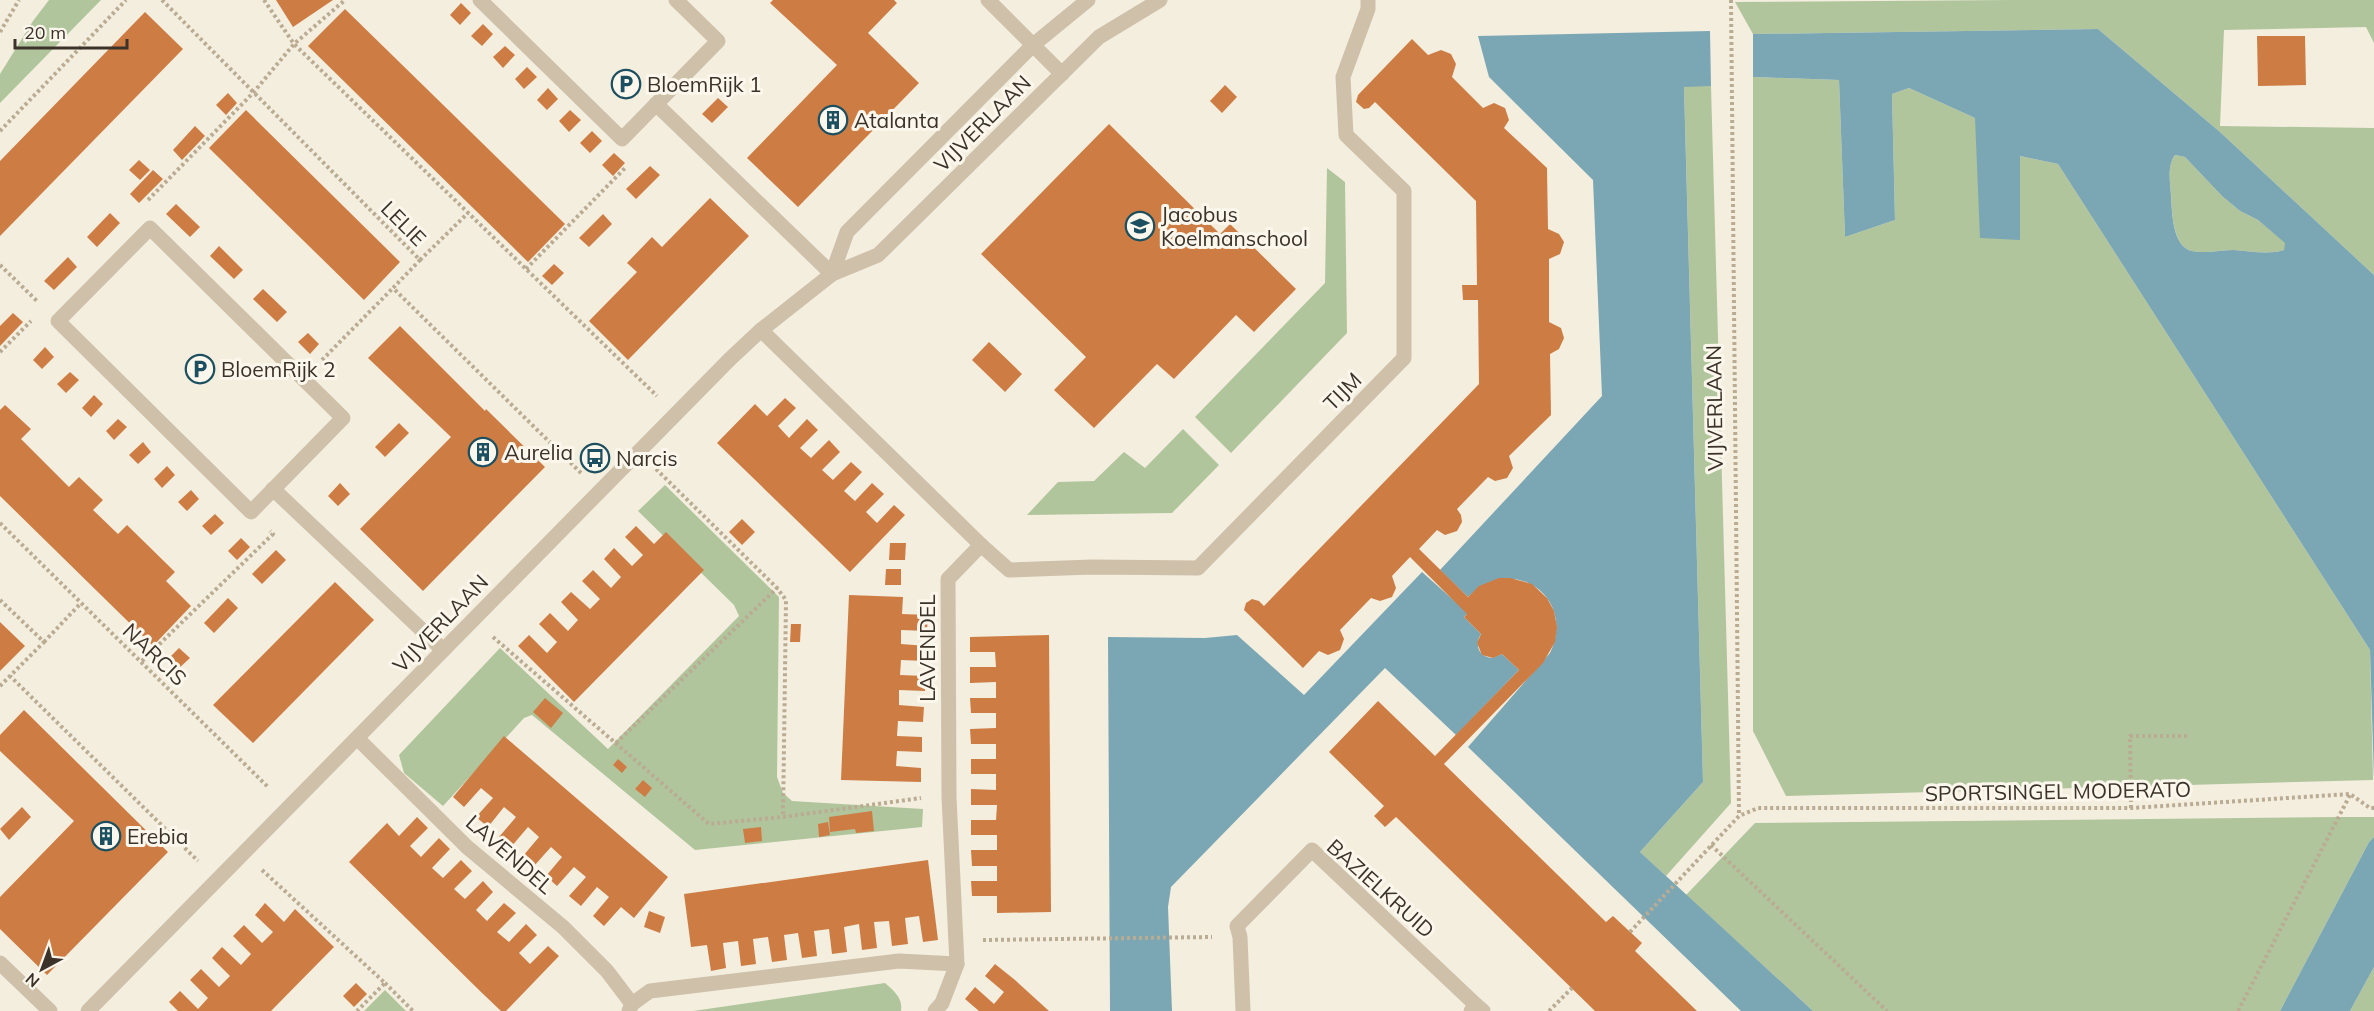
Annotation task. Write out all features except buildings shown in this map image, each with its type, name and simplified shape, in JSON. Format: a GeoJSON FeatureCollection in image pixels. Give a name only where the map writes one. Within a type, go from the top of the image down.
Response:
{"type":"FeatureCollection","features":[{"type":"Feature","properties":{"kind":"street"},"geometry":{"type":"LineString","coordinates":[[480,0],[622,139],[718,41],[676,0]]}},
{"type":"Feature","properties":{"kind":"street"},"geometry":{"type":"LineString","coordinates":[[988,0],[1062,74]]}},
{"type":"Feature","properties":{"kind":"street","name":"VIJVERLAAN"},"geometry":{"type":"LineString","coordinates":[[832,274],[847,232],[1033,45],[1088,0]]}},
{"type":"Feature","properties":{"kind":"street","name":"VIJVERLAAN"},"geometry":{"type":"LineString","coordinates":[[88,1011],[245,854],[674,414],[761,330],[832,274],[878,255],[1099,37],[1161,0]]}},
{"type":"Feature","properties":{"kind":"street","name":"TIJM"},"geometry":{"type":"LineString","coordinates":[[981,545],[1009,570],[1092,567],[1198,568],[1404,358],[1404,191],[1346,135],[1343,77],[1368,9],[1368,0]]}},
{"type":"Feature","properties":{"kind":"street"},"geometry":{"type":"LineString","coordinates":[[656,104],[832,274]]}},
{"type":"Feature","properties":{"kind":"street"},"geometry":{"type":"LineString","coordinates":[[150,228],[343,418],[251,512],[58,321],[150,228]]}},
{"type":"Feature","properties":{"kind":"street"},"geometry":{"type":"LineString","coordinates":[[761,330],[981,545]]}},
{"type":"Feature","properties":{"kind":"street"},"geometry":{"type":"LineString","coordinates":[[273,489],[443,650]]}},
{"type":"Feature","properties":{"kind":"street","name":"LAVENDEL"},"geometry":{"type":"LineString","coordinates":[[935,1011],[942,1003],[957,964],[949,797],[948,579],[981,545]]}},
{"type":"Feature","properties":{"kind":"street","name":"LAVENDEL"},"geometry":{"type":"LineString","coordinates":[[357,738],[467,847],[563,927],[607,971],[631,1008],[650,991],[662,989],[899,961],[957,964]]}},
{"type":"Feature","properties":{"kind":"street","name":"BAZIELKRUID"},"geometry":{"type":"LineString","coordinates":[[1243,1011],[1240,937],[1237,926],[1312,850],[1477,1009]]}},
{"type":"Feature","properties":{"kind":"street"},"geometry":{"type":"LineString","coordinates":[[0,963],[50,1011]]}},
{"type":"Feature","properties":{"kind":"path"},"geometry":{"type":"LineString","coordinates":[[0,32],[19,0]]}},
{"type":"Feature","properties":{"kind":"path"},"geometry":{"type":"LineString","coordinates":[[0,131],[126,0]]}},
{"type":"Feature","properties":{"kind":"path","name":"LELIE"},"geometry":{"type":"LineString","coordinates":[[162,0],[420,260],[303,379]]}},
{"type":"Feature","properties":{"kind":"path"},"geometry":{"type":"LineString","coordinates":[[264,0],[294,44],[674,414]]}},
{"type":"Feature","properties":{"kind":"path"},"geometry":{"type":"LineString","coordinates":[[150,228],[135,213],[253,93],[294,44],[345,0]]}},
{"type":"Feature","properties":{"kind":"path","name":"VIJVERLAAN"},"geometry":{"type":"LineString","coordinates":[[1731,0],[1739,816]]}},
{"type":"Feature","properties":{"kind":"path"},"geometry":{"type":"LineString","coordinates":[[526,269],[632,161]]}},
{"type":"Feature","properties":{"kind":"path"},"geometry":{"type":"LineString","coordinates":[[420,260],[468,213]]}},
{"type":"Feature","properties":{"kind":"path"},"geometry":{"type":"LineString","coordinates":[[0,265],[58,321]]}},
{"type":"Feature","properties":{"kind":"path"},"geometry":{"type":"LineString","coordinates":[[393,288],[599,490]]}},
{"type":"Feature","properties":{"kind":"path"},"geometry":{"type":"LineString","coordinates":[[0,352],[44,308]]}},
{"type":"Feature","properties":{"kind":"path"},"geometry":{"type":"LineString","coordinates":[[639,452],[777,588],[786,600],[783,818]]}},
{"type":"Feature","properties":{"kind":"path"},"geometry":{"type":"LineString","coordinates":[[142,662],[273,534],[251,512]]}},
{"type":"Feature","properties":{"kind":"path","name":"NARCIS"},"geometry":{"type":"LineString","coordinates":[[0,522],[289,807]]}},
{"type":"Feature","properties":{"kind":"path"},"geometry":{"type":"LineString","coordinates":[[616,743],[777,588]]}},
{"type":"Feature","properties":{"kind":"path"},"geometry":{"type":"LineString","coordinates":[[0,600],[44,642]]}},
{"type":"Feature","properties":{"kind":"path"},"geometry":{"type":"LineString","coordinates":[[0,686],[81,603]]}},
{"type":"Feature","properties":{"kind":"path"},"geometry":{"type":"LineString","coordinates":[[472,619],[709,824],[783,818],[922,798],[949,797]]}},
{"type":"Feature","properties":{"kind":"path"},"geometry":{"type":"LineString","coordinates":[[10,676],[218,881]]}},
{"type":"Feature","properties":{"kind":"path"},"geometry":{"type":"LineString","coordinates":[[2131,808],[2130,736],[2189,736]]}},
{"type":"Feature","properties":{"kind":"path"},"geometry":{"type":"LineString","coordinates":[[2238,1011],[2350,794],[2370,808],[2374,808]]}},
{"type":"Feature","properties":{"kind":"path","name":"SPORTSINGEL MODERATO"},"geometry":{"type":"LineString","coordinates":[[1739,816],[1758,808],[2131,808],[2350,794]]}},
{"type":"Feature","properties":{"kind":"path"},"geometry":{"type":"LineString","coordinates":[[1630,932],[1739,816]]}},
{"type":"Feature","properties":{"kind":"path"},"geometry":{"type":"LineString","coordinates":[[1711,845],[1887,1011]]}},
{"type":"Feature","properties":{"kind":"path"},"geometry":{"type":"LineString","coordinates":[[245,854],[413,1011]]}},
{"type":"Feature","properties":{"kind":"path"},"geometry":{"type":"LineString","coordinates":[[956,941],[1240,937]]}},
{"type":"Feature","properties":{"kind":"path"},"geometry":{"type":"LineString","coordinates":[[357,1011],[385,983]]}},
{"type":"Feature","properties":{"kind":"path"},"geometry":{"type":"LineString","coordinates":[[1549,1011],[1572,988]]}},
{"type":"Feature","properties":{"kind":"green space"},"geometry":{"type":"Polygon","coordinates":[[[49,0],[101,0],[0,103],[0,74],[49,0]]]}},
{"type":"Feature","properties":{"kind":"green space"},"geometry":{"type":"Polygon","coordinates":[[[2374,0],[2374,43],[2366,27],[2224,30],[2220,126],[2374,128],[2374,275],[2220,132],[2098,29],[1753,34],[1735,2],[2374,0]]]}},
{"type":"Feature","properties":{"kind":"green space"},"geometry":{"type":"Polygon","coordinates":[[[1753,77],[1839,80],[1845,237],[1895,220],[1892,94],[1909,88],[1975,118],[2020,240],[2020,156],[2058,164],[2370,650],[2373,780],[1786,796],[1753,731],[1753,77]]]}},
{"type":"Feature","properties":{"kind":"green space"},"geometry":{"type":"Polygon","coordinates":[[[1684,86],[1711,86],[1731,803],[1666,876],[1640,852],[1703,782],[1684,86]]]}},
{"type":"Feature","properties":{"kind":"green space"},"geometry":{"type":"Polygon","coordinates":[[[2175,155],[2185,157],[2222,196],[2240,211],[2258,220],[2286,243],[2284,250],[2202,252],[2185,248],[2180,243],[2173,218],[2170,173],[2175,155]]]}},
{"type":"Feature","properties":{"kind":"green space"},"geometry":{"type":"Polygon","coordinates":[[[1327,168],[1345,182],[1347,333],[1231,453],[1195,417],[1325,283],[1327,168]]]}},
{"type":"Feature","properties":{"kind":"green space"},"geometry":{"type":"Polygon","coordinates":[[[1183,429],[1219,465],[1172,513],[1027,515],[1058,482],[1094,481],[1124,452],[1145,468],[1183,429]]]}},
{"type":"Feature","properties":{"kind":"green space"},"geometry":{"type":"Polygon","coordinates":[[[665,485],[779,597],[777,777],[783,793],[792,801],[923,809],[922,827],[695,850],[532,715],[524,718],[443,806],[404,773],[399,755],[500,648],[608,749],[739,616],[734,605],[638,511],[665,485]]]}},
{"type":"Feature","properties":{"kind":"green space"},"geometry":{"type":"Polygon","coordinates":[[[2374,817],[2374,837],[2369,842],[2280,1011],[1813,1011],[1686,895],[1755,823],[2374,817]]]}},
{"type":"Feature","properties":{"kind":"green space"},"geometry":{"type":"Polygon","coordinates":[[[2374,967],[2374,1011],[2350,1011],[2374,967]]]}},
{"type":"Feature","properties":{"kind":"green space"},"geometry":{"type":"Polygon","coordinates":[[[885,983],[899,999],[901,1011],[693,1011],[885,983]]]}},
{"type":"Feature","properties":{"kind":"green space"},"geometry":{"type":"Polygon","coordinates":[[[385,990],[406,1011],[364,1011],[385,990]]]}},
{"type":"Feature","properties":{"kind":"water"},"geometry":{"type":"Polygon","coordinates":[[[2098,29],[2220,132],[2374,275],[2374,780],[2370,650],[2058,164],[2020,156],[2020,240],[1980,238],[1975,118],[1909,88],[1892,94],[1895,220],[1845,237],[1839,80],[1753,77],[1753,34],[2098,29]],[[2175,155],[2172,159],[2170,174],[2174,228],[2180,243],[2185,248],[2202,252],[2284,250],[2285,243],[2258,220],[2240,211],[2222,196],[2185,157],[2175,155]]]}},
{"type":"Feature","properties":{"kind":"water"},"geometry":{"type":"Polygon","coordinates":[[[1710,31],[1711,86],[1684,87],[1703,782],[1640,852],[1813,1011],[1741,1011],[1468,747],[1550,653],[1556,633],[1555,614],[1548,599],[1536,587],[1520,580],[1503,579],[1485,584],[1468,597],[1440,570],[1602,396],[1593,180],[1489,77],[1478,36],[1710,31]]]}},
{"type":"Feature","properties":{"kind":"water"},"geometry":{"type":"Polygon","coordinates":[[[1422,572],[1468,613],[1464,617],[1481,634],[1478,646],[1481,653],[1492,658],[1502,654],[1519,670],[1456,735],[1385,668],[1171,887],[1168,907],[1172,1011],[1110,1011],[1108,637],[1205,638],[1237,635],[1304,695],[1422,572]]]}},
{"type":"Feature","properties":{"kind":"water"},"geometry":{"type":"Polygon","coordinates":[[[2374,837],[2374,967],[2350,1011],[2280,1011],[2369,842],[2374,837]]]}},
{"type":"Feature","properties":{"kind":"place","name":"BloemRijk 1"},"geometry":{"type":"Point","coordinates":[626,84]}},
{"type":"Feature","properties":{"kind":"place","name":"Atalanta"},"geometry":{"type":"Point","coordinates":[833,120]}},
{"type":"Feature","properties":{"kind":"place","name":"Jacobus Koelmanschool"},"geometry":{"type":"Point","coordinates":[1140,226]}},
{"type":"Feature","properties":{"kind":"place","name":"BloemRijk 2"},"geometry":{"type":"Point","coordinates":[200,369]}},
{"type":"Feature","properties":{"kind":"place","name":"Aurelia"},"geometry":{"type":"Point","coordinates":[483,452]}},
{"type":"Feature","properties":{"kind":"place","name":"Narcis"},"geometry":{"type":"Point","coordinates":[595,458]}},
{"type":"Feature","properties":{"kind":"place","name":"Erebia"},"geometry":{"type":"Point","coordinates":[106,836]}}]}
